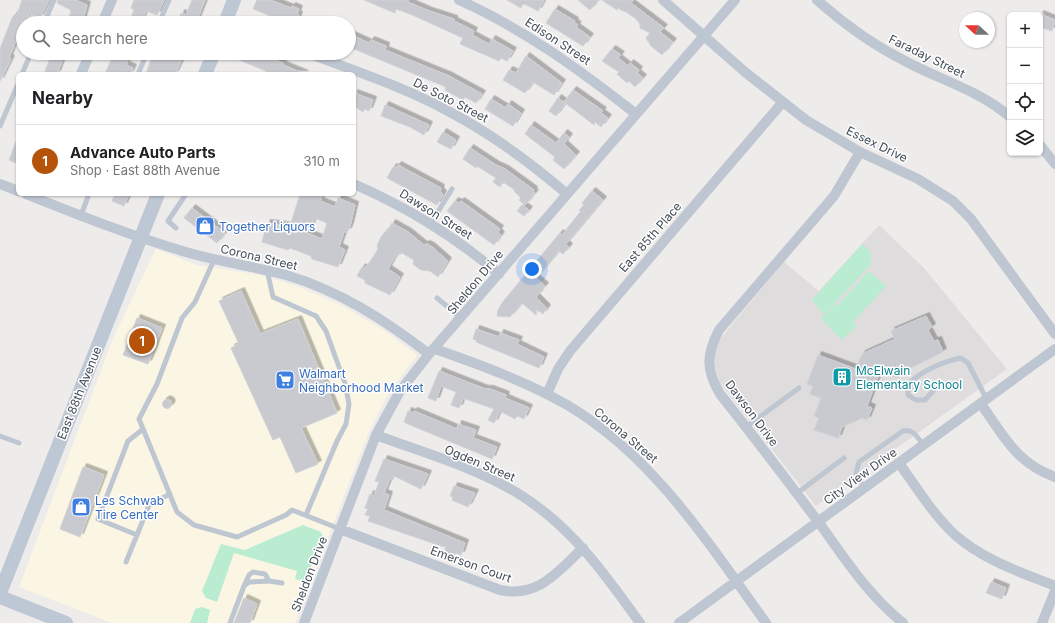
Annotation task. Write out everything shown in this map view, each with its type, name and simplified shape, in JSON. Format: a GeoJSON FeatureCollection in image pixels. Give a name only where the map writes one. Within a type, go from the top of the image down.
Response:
{"type":"FeatureCollection","features":[{"type":"Feature","properties":{"kind":"main road"},"geometry":{"type":"LineString","coordinates":[[230,16],[234,0]]}},
{"type":"Feature","properties":{"kind":"main road"},"geometry":{"type":"LineString","coordinates":[[206,72],[211,60]]}},
{"type":"Feature","properties":{"kind":"main road","name":"East 88th Avenue"},"geometry":{"type":"LineString","coordinates":[[0,593],[157,196]]}},
{"type":"Feature","properties":{"kind":"main road"},"geometry":{"type":"LineString","coordinates":[[0,597],[66,623]]}},
{"type":"Feature","properties":{"kind":"street"},"geometry":{"type":"LineString","coordinates":[[105,16],[112,0]]}},
{"type":"Feature","properties":{"kind":"street","name":"Edison Street"},"geometry":{"type":"LineString","coordinates":[[459,0],[498,19],[551,50],[584,73],[636,114]]}},
{"type":"Feature","properties":{"kind":"street","name":"Essex Drive"},"geometry":{"type":"LineString","coordinates":[[662,0],[782,103],[821,131],[860,152],[918,178],[953,201],[971,219],[1055,334]]}},
{"type":"Feature","properties":{"kind":"street","name":"Sheldon Drive"},"geometry":{"type":"LineString","coordinates":[[304,623],[376,435],[400,391],[567,194],[735,0]]}},
{"type":"Feature","properties":{"kind":"street","name":"Faraday Street"},"geometry":{"type":"LineString","coordinates":[[817,0],[851,28],[878,46],[905,61],[969,90],[1007,115]]}},
{"type":"Feature","properties":{"kind":"street"},"geometry":{"type":"LineString","coordinates":[[82,72],[87,60]]}},
{"type":"Feature","properties":{"kind":"street","name":"De Soto Street"},"geometry":{"type":"LineString","coordinates":[[326,60],[395,87],[448,111],[513,150],[567,194]]}},
{"type":"Feature","properties":{"kind":"street","name":"East 85th Place"},"geometry":{"type":"LineString","coordinates":[[547,394],[558,369],[570,351],[782,103]]}},
{"type":"Feature","properties":{"kind":"street"},"geometry":{"type":"LineString","coordinates":[[1043,149],[1055,164]]}},
{"type":"Feature","properties":{"kind":"street","name":"Dawson Drive"},"geometry":{"type":"LineString","coordinates":[[860,152],[834,196],[725,322],[714,341],[709,361],[714,383],[720,394],[872,595],[902,623]]}},
{"type":"Feature","properties":{"kind":"street"},"geometry":{"type":"LineString","coordinates":[[0,184],[16,190]]}},
{"type":"Feature","properties":{"kind":"street","name":"Dawson Street"},"geometry":{"type":"LineString","coordinates":[[356,185],[391,200],[431,223],[473,252],[499,274]]}},
{"type":"Feature","properties":{"kind":"street","name":"Corona Street"},"geometry":{"type":"LineString","coordinates":[[32,196],[141,238],[214,260],[267,270],[312,283],[360,306],[432,352],[515,380],[547,394],[569,406],[601,428],[638,459],[675,500],[766,623]]}},
{"type":"Feature","properties":{"kind":"street","name":"City View Drive"},"geometry":{"type":"LineString","coordinates":[[679,623],[735,581],[924,446],[1055,349]]}},
{"type":"Feature","properties":{"kind":"street"},"geometry":{"type":"LineString","coordinates":[[984,402],[1024,461],[1041,472],[1055,477]]}},
{"type":"Feature","properties":{"kind":"street","name":"Ogden Street"},"geometry":{"type":"LineString","coordinates":[[376,435],[474,472],[518,493],[548,514],[583,548],[610,580],[640,623]]}},
{"type":"Feature","properties":{"kind":"street"},"geometry":{"type":"LineString","coordinates":[[899,463],[948,528],[970,546],[1001,564],[1055,586]]}},
{"type":"Feature","properties":{"kind":"street","name":"Emerson Court"},"geometry":{"type":"LineString","coordinates":[[340,529],[500,590],[510,592],[528,591],[544,584],[583,548]]}},
{"type":"Feature","properties":{"kind":"street"},"geometry":{"type":"LineString","coordinates":[[1042,623],[1055,591]]}},
{"type":"Feature","properties":{"kind":"lane"},"geometry":{"type":"LineString","coordinates":[[47,16],[54,0]]}},
{"type":"Feature","properties":{"kind":"lane"},"geometry":{"type":"LineString","coordinates":[[162,16],[169,0]]}},
{"type":"Feature","properties":{"kind":"lane"},"geometry":{"type":"LineString","coordinates":[[23,72],[28,60]]}},
{"type":"Feature","properties":{"kind":"lane"},"geometry":{"type":"LineString","coordinates":[[139,72],[144,60]]}},
{"type":"Feature","properties":{"kind":"lane"},"geometry":{"type":"LineString","coordinates":[[0,126],[16,89]]}},
{"type":"Feature","properties":{"kind":"lane"},"geometry":{"type":"LineString","coordinates":[[431,223],[452,189]]}},
{"type":"Feature","properties":{"kind":"lane"},"geometry":{"type":"LineString","coordinates":[[81,215],[88,196]]}},
{"type":"Feature","properties":{"kind":"lane"},"geometry":{"type":"LineString","coordinates":[[176,228],[168,221],[185,196]]}},
{"type":"Feature","properties":{"kind":"lane"},"geometry":{"type":"LineString","coordinates":[[214,260],[196,302],[182,318],[157,384],[139,419],[177,512],[194,524],[237,537],[286,515],[292,510],[340,529]]}},
{"type":"Feature","properties":{"kind":"lane"},"geometry":{"type":"LineString","coordinates":[[267,270],[273,297],[316,316],[323,326],[345,382],[349,404],[346,424],[337,441],[306,515]]}},
{"type":"Feature","properties":{"kind":"lane"},"geometry":{"type":"LineString","coordinates":[[437,298],[461,318]]}},
{"type":"Feature","properties":{"kind":"lane"},"geometry":{"type":"LineString","coordinates":[[933,391],[925,400],[916,400],[908,395],[908,385],[912,379],[948,360],[961,358],[968,363],[984,402]]}},
{"type":"Feature","properties":{"kind":"lane"},"geometry":{"type":"LineString","coordinates":[[746,427],[799,388]]}},
{"type":"Feature","properties":{"kind":"lane"},"geometry":{"type":"LineString","coordinates":[[138,535],[98,519],[128,441],[143,429]]}},
{"type":"Feature","properties":{"kind":"lane"},"geometry":{"type":"LineString","coordinates":[[864,489],[856,473],[856,469],[859,462],[871,453],[907,430],[914,433],[924,446]]}},
{"type":"Feature","properties":{"kind":"lane"},"geometry":{"type":"LineString","coordinates":[[0,436],[19,443]]}},
{"type":"Feature","properties":{"kind":"lane"},"geometry":{"type":"LineString","coordinates":[[796,494],[844,458]]}},
{"type":"Feature","properties":{"kind":"lane"},"geometry":{"type":"LineString","coordinates":[[126,562],[150,504],[170,494]]}},
{"type":"Feature","properties":{"kind":"lane"},"geometry":{"type":"LineString","coordinates":[[230,623],[249,575],[253,572],[265,574],[269,581]]}},
{"type":"Feature","properties":{"kind":"lane"},"geometry":{"type":"LineString","coordinates":[[244,586],[249,582],[269,581],[282,583]]}},
{"type":"Feature","properties":{"kind":"shaded area"},"geometry":{"type":"Polygon","coordinates":[[[879,225],[924,268],[1007,369],[816,506],[720,383],[715,367],[714,353],[720,339],[784,262],[819,291],[879,225]]]}},
{"type":"Feature","properties":{"kind":"shaded area"},"geometry":{"type":"Polygon","coordinates":[[[156,249],[197,265],[261,275],[302,288],[341,305],[385,331],[417,355],[388,394],[368,434],[295,623],[112,623],[19,587],[114,336],[156,249]]]}},
{"type":"Feature","properties":{"kind":"green space"},"geometry":{"type":"Polygon","coordinates":[[[862,244],[871,252],[871,264],[824,315],[812,300],[862,244]]]}},
{"type":"Feature","properties":{"kind":"green space"},"geometry":{"type":"Polygon","coordinates":[[[869,271],[886,286],[853,322],[857,326],[842,340],[821,319],[835,304],[837,306],[869,271]]]}},
{"type":"Feature","properties":{"kind":"green space"},"geometry":{"type":"Polygon","coordinates":[[[303,525],[321,532],[323,537],[305,582],[295,579],[297,571],[234,553],[217,602],[206,598],[202,591],[221,544],[245,550],[303,525]]]}},
{"type":"Feature","properties":{"kind":"green space"},"geometry":{"type":"Polygon","coordinates":[[[202,607],[210,610],[207,623],[190,623],[195,609],[202,607]]]}},
{"type":"Feature","properties":{"kind":"building"},"geometry":{"type":"Polygon","coordinates":[[[22,0],[49,0],[41,16],[29,14],[28,16],[16,16],[16,40],[9,58],[11,59],[0,81],[0,49],[12,18],[15,14],[17,15],[22,0]]]}},
{"type":"Feature","properties":{"kind":"building"},"geometry":{"type":"Polygon","coordinates":[[[58,0],[75,0],[87,5],[84,16],[70,16],[71,10],[57,3],[58,0]]]}},
{"type":"Feature","properties":{"kind":"building"},"geometry":{"type":"Polygon","coordinates":[[[134,0],[164,0],[157,15],[146,11],[144,16],[132,16],[134,10],[131,8],[134,0]]]}},
{"type":"Feature","properties":{"kind":"building"},"geometry":{"type":"Polygon","coordinates":[[[192,0],[205,0],[199,16],[180,16],[181,13],[186,15],[192,0]]]}},
{"type":"Feature","properties":{"kind":"building"},"geometry":{"type":"Polygon","coordinates":[[[257,0],[270,0],[291,8],[292,6],[299,9],[297,14],[299,15],[270,16],[253,9],[257,0]]]}},
{"type":"Feature","properties":{"kind":"building"},"geometry":{"type":"Polygon","coordinates":[[[364,0],[408,0],[408,2],[429,11],[454,19],[454,21],[474,31],[472,35],[489,44],[492,39],[513,51],[507,61],[501,58],[499,61],[460,44],[463,38],[410,14],[396,9],[395,13],[364,0]]]}},
{"type":"Feature","properties":{"kind":"building"},"geometry":{"type":"Polygon","coordinates":[[[507,0],[544,0],[538,11],[523,3],[521,8],[507,0]]]}},
{"type":"Feature","properties":{"kind":"building"},"geometry":{"type":"Polygon","coordinates":[[[578,0],[598,0],[590,10],[578,0]]]}},
{"type":"Feature","properties":{"kind":"building"},"geometry":{"type":"Polygon","coordinates":[[[602,0],[633,0],[631,3],[664,28],[660,32],[673,42],[662,55],[651,46],[646,38],[650,33],[640,28],[640,24],[636,19],[625,11],[618,8],[617,10],[602,0]]]}},
{"type":"Feature","properties":{"kind":"building"},"geometry":{"type":"Polygon","coordinates":[[[555,9],[575,21],[574,23],[578,25],[576,27],[590,37],[583,46],[546,23],[555,9]]]}},
{"type":"Feature","properties":{"kind":"building"},"geometry":{"type":"Polygon","coordinates":[[[1043,15],[1055,20],[1052,31],[1043,28],[1043,15]]]}},
{"type":"Feature","properties":{"kind":"building"},"geometry":{"type":"Polygon","coordinates":[[[356,37],[369,43],[371,40],[386,46],[385,50],[449,76],[482,94],[476,103],[465,97],[463,100],[445,90],[446,87],[356,50],[356,37]]]}},
{"type":"Feature","properties":{"kind":"building"},"geometry":{"type":"Polygon","coordinates":[[[612,49],[621,55],[618,58],[628,66],[630,63],[639,70],[637,73],[643,78],[635,87],[629,81],[627,83],[617,74],[619,72],[602,61],[612,49]]]}},
{"type":"Feature","properties":{"kind":"building"},"geometry":{"type":"Polygon","coordinates":[[[526,56],[562,83],[554,95],[533,82],[525,93],[503,80],[509,70],[516,73],[526,56]]]}},
{"type":"Feature","properties":{"kind":"building"},"geometry":{"type":"Polygon","coordinates":[[[49,60],[62,60],[58,72],[45,72],[49,60]]]}},
{"type":"Feature","properties":{"kind":"building"},"geometry":{"type":"Polygon","coordinates":[[[111,60],[128,60],[126,65],[133,68],[131,72],[106,72],[111,60]]]}},
{"type":"Feature","properties":{"kind":"building"},"geometry":{"type":"Polygon","coordinates":[[[151,60],[182,60],[176,72],[147,72],[151,60]]]}},
{"type":"Feature","properties":{"kind":"building"},"geometry":{"type":"Polygon","coordinates":[[[239,60],[274,60],[300,72],[266,72],[239,60]]]}},
{"type":"Feature","properties":{"kind":"building"},"geometry":{"type":"Polygon","coordinates":[[[573,90],[603,111],[601,113],[608,118],[601,127],[595,122],[594,125],[564,102],[573,90]]]}},
{"type":"Feature","properties":{"kind":"building"},"geometry":{"type":"Polygon","coordinates":[[[356,94],[373,100],[369,111],[364,109],[363,112],[356,107],[356,94]]]}},
{"type":"Feature","properties":{"kind":"building"},"geometry":{"type":"Polygon","coordinates":[[[558,98],[565,103],[556,116],[549,111],[558,98]]]}},
{"type":"Feature","properties":{"kind":"building"},"geometry":{"type":"Polygon","coordinates":[[[491,99],[506,108],[508,104],[521,113],[513,126],[485,109],[491,99]]]}},
{"type":"Feature","properties":{"kind":"building"},"geometry":{"type":"Polygon","coordinates":[[[385,105],[429,125],[424,135],[410,127],[381,116],[385,105]]]}},
{"type":"Feature","properties":{"kind":"building"},"geometry":{"type":"Polygon","coordinates":[[[531,125],[556,143],[564,133],[569,137],[564,144],[576,155],[564,169],[553,160],[555,157],[525,134],[531,125]]]}},
{"type":"Feature","properties":{"kind":"building"},"geometry":{"type":"Polygon","coordinates":[[[443,132],[456,140],[451,149],[437,142],[443,132]]]}},
{"type":"Feature","properties":{"kind":"building"},"geometry":{"type":"Polygon","coordinates":[[[16,142],[16,163],[9,160],[16,142]]]}},
{"type":"Feature","properties":{"kind":"building"},"geometry":{"type":"Polygon","coordinates":[[[470,148],[496,165],[505,169],[534,190],[533,192],[535,193],[525,205],[519,200],[521,198],[514,191],[515,190],[503,182],[500,187],[493,182],[496,178],[477,166],[476,168],[463,159],[470,148]]]}},
{"type":"Feature","properties":{"kind":"building"},"geometry":{"type":"Polygon","coordinates":[[[398,165],[441,188],[440,191],[443,194],[437,205],[387,178],[393,167],[396,168],[398,165]]]}},
{"type":"Feature","properties":{"kind":"building"},"geometry":{"type":"Polygon","coordinates":[[[592,191],[603,200],[566,244],[569,247],[563,254],[559,251],[536,278],[545,286],[536,297],[547,308],[543,314],[537,309],[536,315],[522,303],[510,317],[497,316],[498,310],[502,303],[560,233],[562,235],[581,211],[579,210],[584,205],[582,203],[592,191]]]}},
{"type":"Feature","properties":{"kind":"building"},"geometry":{"type":"Polygon","coordinates":[[[114,196],[128,196],[124,206],[112,201],[114,196]]]}},
{"type":"Feature","properties":{"kind":"building"},"geometry":{"type":"Polygon","coordinates":[[[299,196],[322,196],[320,201],[335,207],[338,198],[355,205],[350,226],[348,231],[344,232],[339,247],[345,250],[338,267],[312,259],[311,256],[290,248],[288,250],[262,242],[267,223],[290,226],[299,196]],[[315,218],[307,233],[322,239],[327,223],[315,218]]]}},
{"type":"Feature","properties":{"kind":"building"},"geometry":{"type":"Polygon","coordinates":[[[455,201],[459,203],[461,201],[500,229],[498,232],[501,235],[494,245],[447,211],[455,201]]]}},
{"type":"Feature","properties":{"kind":"building"},"geometry":{"type":"Polygon","coordinates":[[[522,205],[529,210],[524,216],[517,211],[522,205]]]}},
{"type":"Feature","properties":{"kind":"building"},"geometry":{"type":"Polygon","coordinates":[[[192,208],[225,233],[217,243],[184,218],[192,208]]]}},
{"type":"Feature","properties":{"kind":"building"},"geometry":{"type":"Polygon","coordinates":[[[392,223],[408,232],[424,245],[427,244],[432,247],[448,261],[438,277],[430,271],[421,270],[413,264],[414,260],[400,252],[397,257],[394,258],[388,269],[400,277],[390,295],[365,283],[365,280],[357,276],[362,267],[364,269],[370,262],[378,249],[377,246],[381,237],[385,232],[387,232],[392,223]]]}},
{"type":"Feature","properties":{"kind":"building","name":"Walmart Neighborhood Market"},"geometry":{"type":"Polygon","coordinates":[[[241,291],[260,334],[298,319],[337,413],[301,428],[318,464],[296,473],[280,437],[273,440],[231,348],[239,344],[219,301],[241,291]]]}},
{"type":"Feature","properties":{"kind":"building","name":"McElwain Elementary School"},"geometry":{"type":"Polygon","coordinates":[[[926,316],[932,327],[928,330],[934,341],[938,340],[943,352],[902,372],[898,378],[880,371],[867,406],[872,408],[867,420],[862,418],[842,427],[838,438],[814,430],[819,418],[814,416],[821,398],[810,394],[813,386],[807,384],[818,355],[856,369],[862,354],[895,339],[891,331],[926,316]]]}},
{"type":"Feature","properties":{"kind":"building"},"geometry":{"type":"Polygon","coordinates":[[[137,318],[162,328],[148,364],[123,355],[137,318]]]}},
{"type":"Feature","properties":{"kind":"building"},"geometry":{"type":"Polygon","coordinates":[[[476,329],[499,337],[500,333],[519,340],[517,344],[544,357],[539,368],[476,342],[477,341],[473,339],[476,329]]]}},
{"type":"Feature","properties":{"kind":"building"},"geometry":{"type":"Polygon","coordinates":[[[439,371],[485,389],[490,389],[506,395],[505,398],[529,408],[524,419],[517,416],[515,419],[500,411],[494,423],[488,420],[494,409],[463,398],[459,408],[451,405],[456,392],[441,386],[436,401],[428,398],[439,371]]]}},
{"type":"Feature","properties":{"kind":"building"},"geometry":{"type":"Polygon","coordinates":[[[165,400],[169,400],[171,404],[169,408],[165,408],[163,406],[163,402],[165,400]]]}},
{"type":"Feature","properties":{"kind":"building"},"geometry":{"type":"Polygon","coordinates":[[[408,411],[413,413],[414,411],[457,429],[458,424],[476,430],[473,438],[497,447],[492,459],[404,422],[408,411]]]}},
{"type":"Feature","properties":{"kind":"building"},"geometry":{"type":"Polygon","coordinates":[[[384,459],[428,474],[421,489],[394,476],[393,480],[390,478],[384,493],[389,495],[384,510],[465,543],[461,555],[456,553],[455,556],[444,552],[446,547],[368,521],[370,516],[365,515],[368,509],[365,508],[370,494],[374,496],[379,482],[375,481],[384,459]]]}},
{"type":"Feature","properties":{"kind":"building"},"geometry":{"type":"Polygon","coordinates":[[[83,467],[104,475],[80,537],[60,529],[83,467]]]}},
{"type":"Feature","properties":{"kind":"building"},"geometry":{"type":"Polygon","coordinates":[[[454,486],[475,493],[468,507],[452,500],[453,497],[450,496],[454,486]]]}},
{"type":"Feature","properties":{"kind":"building"},"geometry":{"type":"Polygon","coordinates":[[[991,582],[1006,588],[1002,599],[986,593],[991,582]]]}},
{"type":"Feature","properties":{"kind":"building"},"geometry":{"type":"Polygon","coordinates":[[[244,598],[257,604],[250,623],[234,623],[244,598]]]}},
{"type":"Feature","properties":{"kind":"place","name":"Together Liquors"},"geometry":{"type":"Point","coordinates":[205,226]}},
{"type":"Feature","properties":{"kind":"place","name":"Advance Auto Parts"},"geometry":{"type":"Point","coordinates":[142,341]}},
{"type":"Feature","properties":{"kind":"place","name":"McElwain Elementary School"},"geometry":{"type":"Point","coordinates":[842,377]}},
{"type":"Feature","properties":{"kind":"place","name":"Walmart Neighborhood Market"},"geometry":{"type":"Point","coordinates":[285,380]}},
{"type":"Feature","properties":{"kind":"place","name":"Les Schwab Tire Center"},"geometry":{"type":"Point","coordinates":[81,507]}}]}
